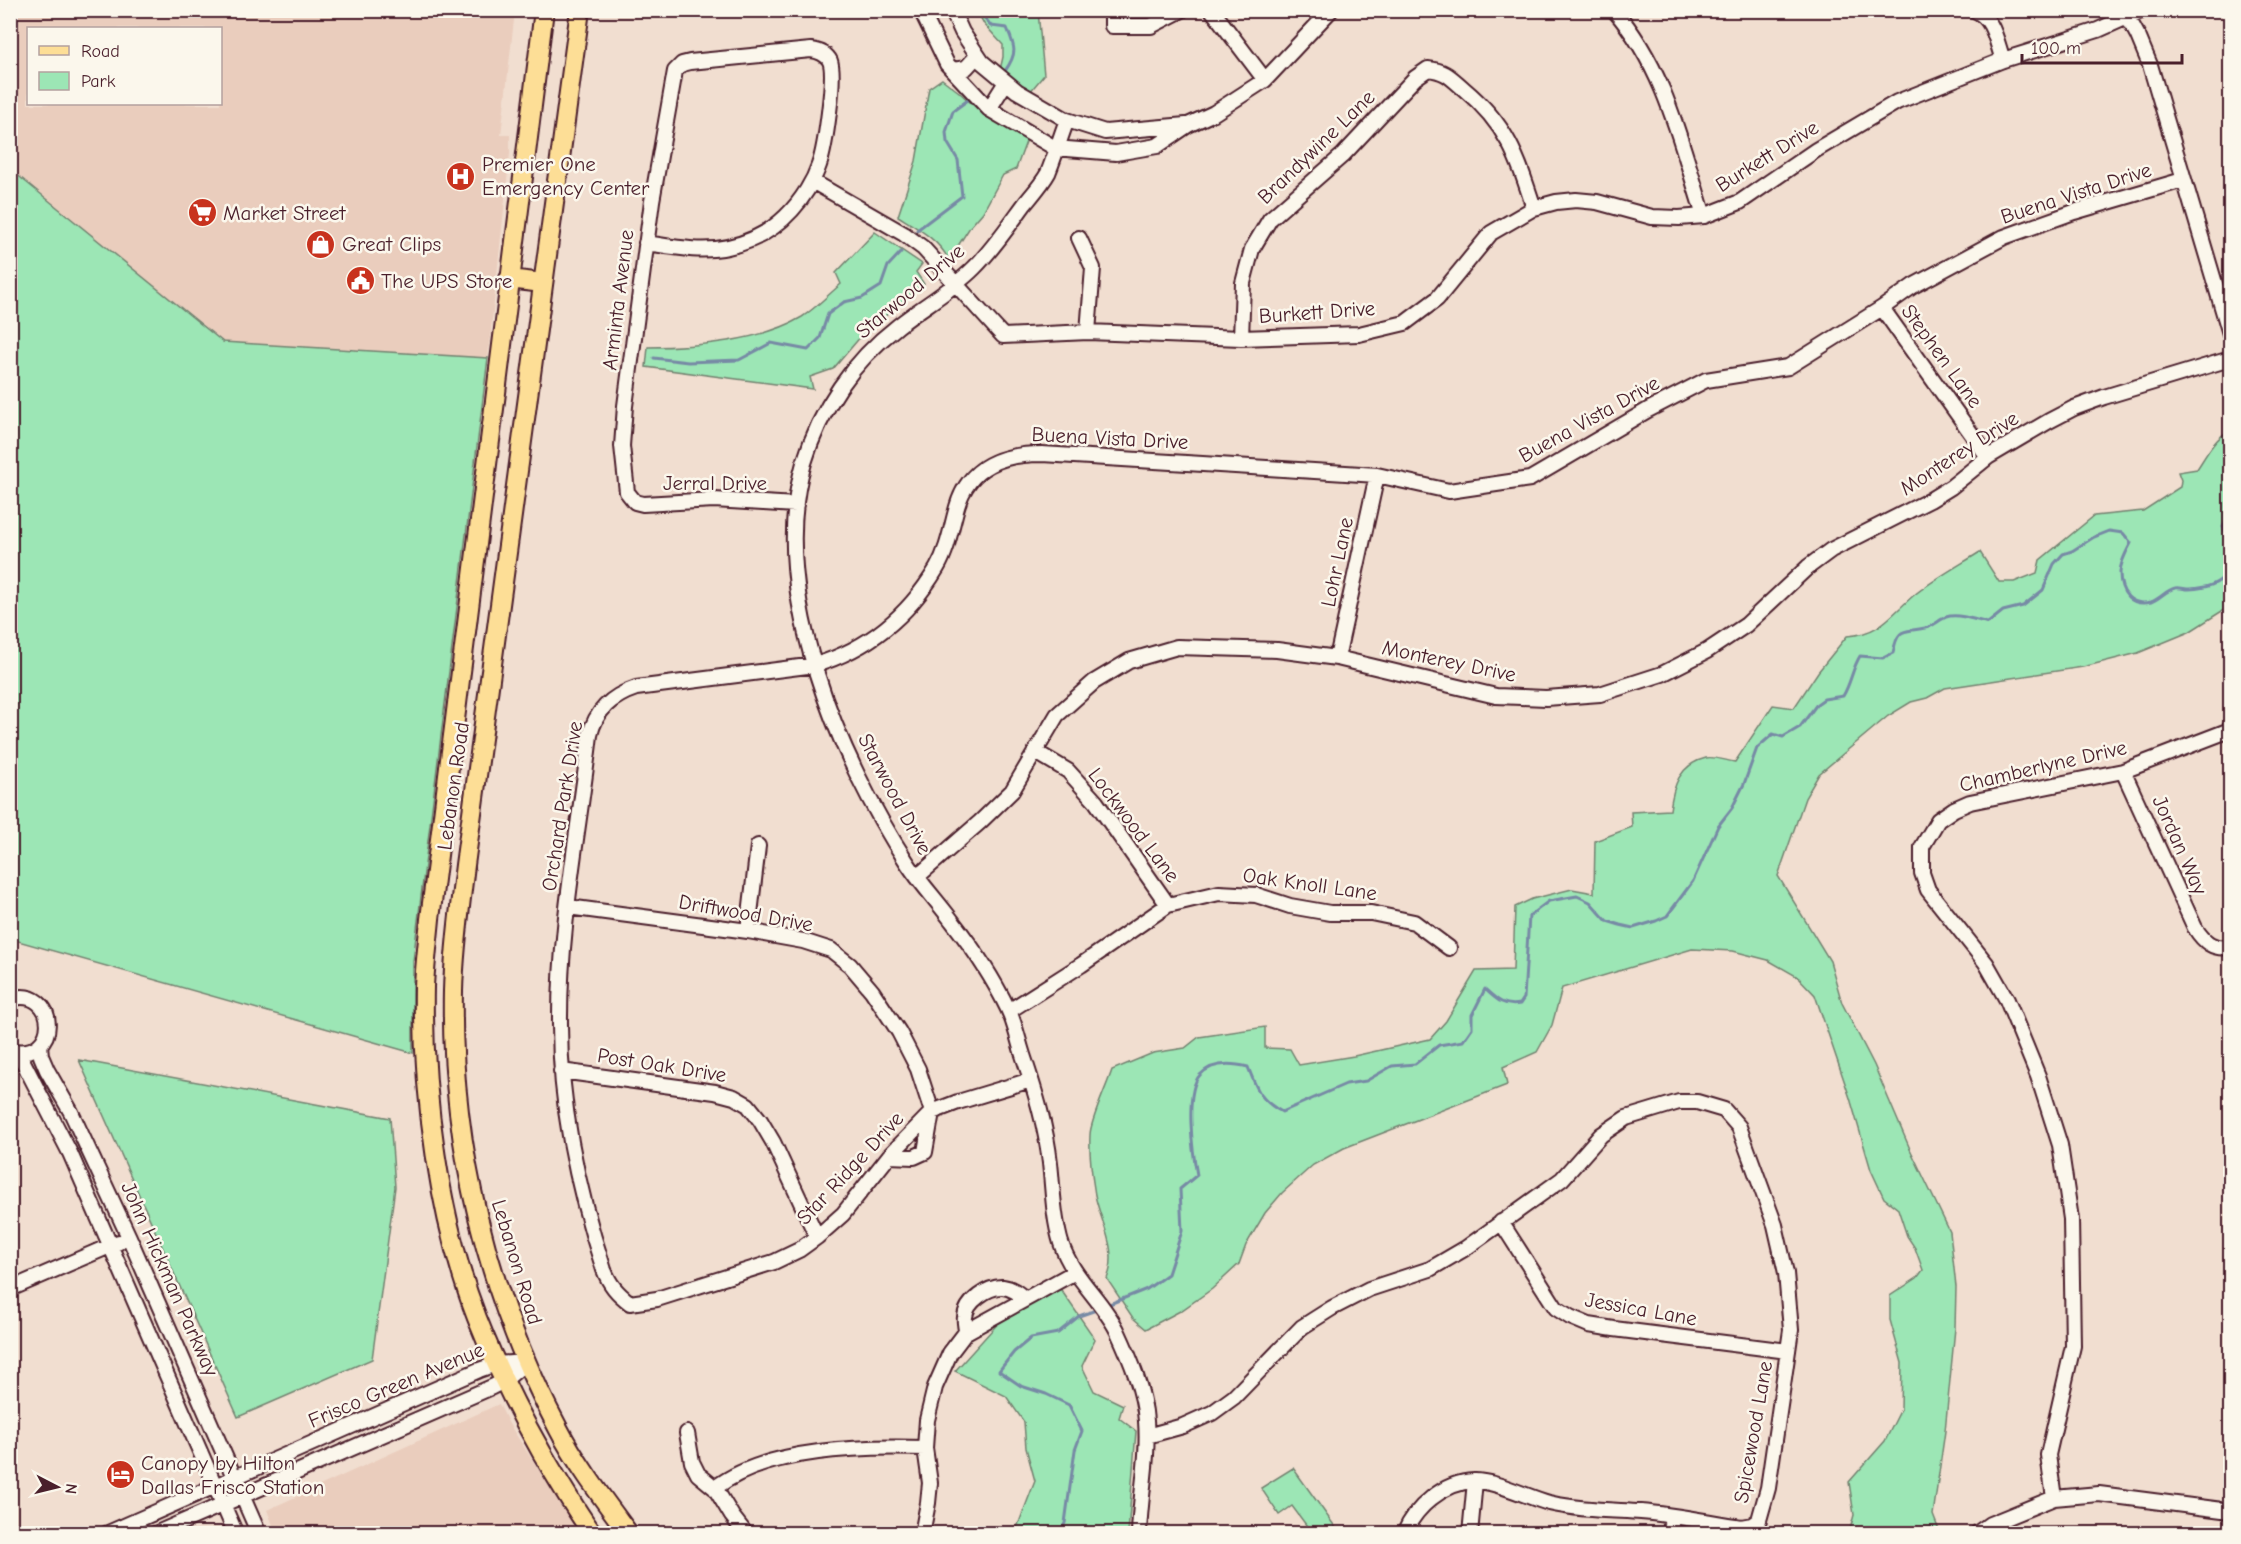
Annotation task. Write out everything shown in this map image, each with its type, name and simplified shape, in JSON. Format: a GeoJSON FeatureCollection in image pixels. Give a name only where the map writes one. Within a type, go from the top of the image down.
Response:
{"type":"FeatureCollection","features":[{"type":"Feature","properties":{"kind":"main road","name":"Lebanon Road"},"geometry":{"type":"LineString","coordinates":[[544,10],[430,919],[424,986],[425,1048],[431,1125],[443,1192],[456,1252],[476,1316],[504,1381],[553,1471],[593,1533]]}},
{"type":"Feature","properties":{"kind":"main road","name":"Lebanon Road"},"geometry":{"type":"LineString","coordinates":[[580,10],[465,865],[453,992],[456,1077],[467,1169],[487,1255],[526,1362],[559,1430],[606,1504],[629,1533]]}},
{"type":"Feature","properties":{"kind":"main road"},"geometry":{"type":"LineString","coordinates":[[509,279],[543,283]]}},
{"type":"Feature","properties":{"kind":"street"},"geometry":{"type":"LineString","coordinates":[[921,10],[946,64],[990,110],[1055,148],[1116,153],[1157,146],[1265,80],[1331,10]]}},
{"type":"Feature","properties":{"kind":"street"},"geometry":{"type":"LineString","coordinates":[[952,10],[962,32],[982,62],[1017,92],[1067,120],[1105,132],[1188,125]]}},
{"type":"Feature","properties":{"kind":"street"},"geometry":{"type":"LineString","coordinates":[[1112,10],[1112,26],[1151,26],[1182,10]]}},
{"type":"Feature","properties":{"kind":"street"},"geometry":{"type":"LineString","coordinates":[[1212,10],[1265,80]]}},
{"type":"Feature","properties":{"kind":"street"},"geometry":{"type":"LineString","coordinates":[[1614,10],[1629,27],[1650,61],[1674,119],[1704,216]]}},
{"type":"Feature","properties":{"kind":"street"},"geometry":{"type":"LineString","coordinates":[[1974,10],[1983,14],[1989,21],[2003,60]]}},
{"type":"Feature","properties":{"kind":"street","name":"Burkett Drive"},"geometry":{"type":"LineString","coordinates":[[812,182],[914,240],[1003,336],[1088,332],[1241,338],[1359,334],[1405,324],[1437,299],[1491,233],[1534,208],[1576,200],[1597,202],[1652,217],[1704,216],[1740,202],[1816,150],[1897,102],[2003,60],[2061,43],[2126,14],[2144,10]]}},
{"type":"Feature","properties":{"kind":"street"},"geometry":{"type":"LineString","coordinates":[[2126,14],[2150,65],[2183,180],[2224,290],[2230,334]]}},
{"type":"Feature","properties":{"kind":"street","name":"Arminta Avenue"},"geometry":{"type":"LineString","coordinates":[[635,502],[630,498],[625,485],[623,424],[646,243],[670,93],[678,67],[702,60],[811,50],[822,53],[830,62],[831,75],[823,150],[812,182]]}},
{"type":"Feature","properties":{"kind":"street"},"geometry":{"type":"LineString","coordinates":[[953,70],[966,68],[977,56]]}},
{"type":"Feature","properties":{"kind":"street","name":"Brandywine Lane"},"geometry":{"type":"LineString","coordinates":[[1241,338],[1243,283],[1252,249],[1270,219],[1343,155],[1415,78],[1428,69],[1442,70],[1491,114],[1505,135],[1520,166],[1534,208]]}},
{"type":"Feature","properties":{"kind":"street"},"geometry":{"type":"LineString","coordinates":[[990,110],[1006,82]]}},
{"type":"Feature","properties":{"kind":"street","name":"Starwood Drive"},"geometry":{"type":"LineString","coordinates":[[1067,120],[1047,175],[998,241],[956,285],[886,335],[849,375],[832,401],[813,437],[802,473],[796,505],[794,567],[815,665],[834,720],[861,783],[916,877],[954,923],[987,971],[1009,1011],[1043,1118],[1050,1165],[1053,1209],[1067,1258],[1115,1328],[1143,1398],[1146,1436],[1139,1533]]}},
{"type":"Feature","properties":{"kind":"street","name":"Buena Vista Drive"},"geometry":{"type":"LineString","coordinates":[[974,477],[995,460],[1029,454],[1377,475],[1449,491],[1530,479],[1706,380],[1788,367],[1943,268],[2004,237],[2074,212],[2183,180]]}},
{"type":"Feature","properties":{"kind":"street"},"geometry":{"type":"LineString","coordinates":[[646,243],[703,250],[728,248],[745,243],[770,230],[783,220],[812,182]]}},
{"type":"Feature","properties":{"kind":"street"},"geometry":{"type":"LineString","coordinates":[[1079,238],[1093,268],[1088,332]]}},
{"type":"Feature","properties":{"kind":"street","name":"Stephen Lane"},"geometry":{"type":"LineString","coordinates":[[1882,308],[1988,457]]}},
{"type":"Feature","properties":{"kind":"street","name":"Monterey Drive"},"geometry":{"type":"LineString","coordinates":[[916,877],[1012,791],[1057,714],[1094,682],[1129,661],[1177,647],[1277,650],[1337,658],[1496,696],[1546,698],[1600,694],[1611,691],[1662,674],[1707,651],[1746,625],[1808,567],[1831,550],[1930,500],[1951,487],[1988,457],[2074,408],[2139,386],[2230,360]]}},
{"type":"Feature","properties":{"kind":"street","name":"Lohr Lane"},"geometry":{"type":"LineString","coordinates":[[1337,658],[1377,475]]}},
{"type":"Feature","properties":{"kind":"street","name":"Orchard Park Drive"},"geometry":{"type":"LineString","coordinates":[[630,1303],[609,1283],[592,1234],[572,1150],[561,1071],[560,989],[568,907],[590,735],[594,721],[609,702],[622,693],[636,688],[815,665],[842,656],[872,639],[894,622],[919,595],[941,560],[960,499],[974,477]]}},
{"type":"Feature","properties":{"kind":"street","name":"Jerral Drive"},"geometry":{"type":"LineString","coordinates":[[635,502],[643,504],[714,500],[796,505]]}},
{"type":"Feature","properties":{"kind":"street","name":"Chamberlyne Drive"},"geometry":{"type":"LineString","coordinates":[[2054,1498],[2048,1455],[2073,1346],[2071,1219],[2060,1145],[2038,1076],[2007,1000],[1986,963],[1928,890],[1922,873],[1922,847],[1938,820],[1962,805],[2123,771],[2230,730]]}},
{"type":"Feature","properties":{"kind":"street","name":"Lockwood Lane"},"geometry":{"type":"LineString","coordinates":[[1036,752],[1068,771],[1096,802],[1168,905]]}},
{"type":"Feature","properties":{"kind":"street","name":"Jordan Way"},"geometry":{"type":"LineString","coordinates":[[2123,771],[2194,928],[2202,939],[2214,947],[2230,947]]}},
{"type":"Feature","properties":{"kind":"street"},"geometry":{"type":"LineString","coordinates":[[748,931],[758,846]]}},
{"type":"Feature","properties":{"kind":"street","name":"Oak Knoll Lane"},"geometry":{"type":"LineString","coordinates":[[1009,1011],[1168,905],[1219,893],[1256,895],[1290,906],[1330,913],[1371,913],[1414,922],[1449,948]]}},
{"type":"Feature","properties":{"kind":"street","name":"Driftwood Drive"},"geometry":{"type":"LineString","coordinates":[[568,907],[748,931],[803,941],[831,950],[850,965],[872,991],[899,1032],[918,1068],[932,1112]]}},
{"type":"Feature","properties":{"kind":"street"},"geometry":{"type":"LineString","coordinates":[[10,999],[26,997],[42,1006],[49,1021],[48,1030],[40,1044],[34,1049],[14,1051]]}},
{"type":"Feature","properties":{"kind":"street","name":"John Hickman Parkway"},"geometry":{"type":"LineString","coordinates":[[40,1044],[41,1056],[47,1070],[71,1112],[129,1237],[259,1533]]}},
{"type":"Feature","properties":{"kind":"street","name":"John Hickman Parkway"},"geometry":{"type":"LineString","coordinates":[[14,1051],[66,1145],[236,1533]]}},
{"type":"Feature","properties":{"kind":"street","name":"Post Oak Drive"},"geometry":{"type":"LineString","coordinates":[[561,1071],[715,1092],[734,1097],[748,1106],[773,1142],[818,1237]]}},
{"type":"Feature","properties":{"kind":"street","name":"Star Ridge Drive"},"geometry":{"type":"LineString","coordinates":[[630,1303],[657,1299],[774,1262],[800,1250],[843,1214],[889,1156],[932,1112],[1031,1080]]}},
{"type":"Feature","properties":{"kind":"street","name":"Spicewood Lane"},"geometry":{"type":"LineString","coordinates":[[1475,1481],[1509,1489],[1549,1503],[1672,1516],[1741,1527],[1752,1525],[1759,1520],[1768,1488],[1791,1330],[1786,1273],[1775,1225],[1739,1127],[1724,1110],[1697,1102],[1679,1102],[1626,1118],[1601,1134],[1562,1179],[1500,1222]]}},
{"type":"Feature","properties":{"kind":"street"},"geometry":{"type":"LineString","coordinates":[[889,1156],[914,1157],[925,1152],[932,1112]]}},
{"type":"Feature","properties":{"kind":"street"},"geometry":{"type":"LineString","coordinates":[[1146,1436],[1183,1426],[1212,1413],[1234,1397],[1302,1327],[1369,1289],[1430,1269],[1466,1248],[1500,1222]]}},
{"type":"Feature","properties":{"kind":"street","name":"Jessica Lane"},"geometry":{"type":"LineString","coordinates":[[1500,1222],[1556,1308],[1589,1326],[1788,1351]]}},
{"type":"Feature","properties":{"kind":"street"},"geometry":{"type":"LineString","coordinates":[[10,1289],[129,1237]]}},
{"type":"Feature","properties":{"kind":"street"},"geometry":{"type":"LineString","coordinates":[[922,1533],[930,1483],[925,1448],[927,1420],[935,1387],[950,1353],[966,1332],[1024,1298],[1075,1272]]}},
{"type":"Feature","properties":{"kind":"street"},"geometry":{"type":"LineString","coordinates":[[966,1332],[964,1319],[968,1308],[984,1294],[1005,1287],[1024,1298]]}},
{"type":"Feature","properties":{"kind":"street","name":"Frisco Green Avenue"},"geometry":{"type":"LineString","coordinates":[[106,1533],[496,1364],[526,1362]]}},
{"type":"Feature","properties":{"kind":"street","name":"Frisco Green Avenue"},"geometry":{"type":"LineString","coordinates":[[155,1533],[504,1381],[526,1362]]}},
{"type":"Feature","properties":{"kind":"street"},"geometry":{"type":"LineString","coordinates":[[687,1433],[692,1462],[698,1474],[715,1488],[732,1516],[746,1533]]}},
{"type":"Feature","properties":{"kind":"street"},"geometry":{"type":"LineString","coordinates":[[715,1488],[758,1466],[797,1456],[879,1447],[925,1448]]}},
{"type":"Feature","properties":{"kind":"street"},"geometry":{"type":"LineString","coordinates":[[1404,1533],[1414,1514],[1432,1497],[1453,1487],[1475,1481],[1470,1533]]}},
{"type":"Feature","properties":{"kind":"street"},"geometry":{"type":"LineString","coordinates":[[1976,1533],[1990,1524],[2054,1498],[2099,1494],[2230,1511]]}},
{"type":"Feature","properties":{"kind":"street"},"geometry":{"type":"LineString","coordinates":[[1670,1533],[1672,1516]]}},
{"type":"Feature","properties":{"kind":"shaded area"},"geometry":{"type":"Polygon","coordinates":[[[10,11],[515,11],[501,135],[510,135],[510,153],[488,358],[223,342],[11,169],[10,11]]]}},
{"type":"Feature","properties":{"kind":"shaded area"},"geometry":{"type":"Polygon","coordinates":[[[499,1404],[509,1424],[580,1533],[276,1533],[267,1510],[499,1404]]]}},
{"type":"Feature","properties":{"kind":"green space"},"geometry":{"type":"Polygon","coordinates":[[[977,11],[1038,11],[1044,75],[1029,93],[1000,70],[1003,45],[984,24],[977,11]]]}},
{"type":"Feature","properties":{"kind":"green space"},"geometry":{"type":"Polygon","coordinates":[[[942,79],[985,116],[1027,139],[1016,169],[1003,175],[983,212],[970,227],[949,260],[933,240],[898,216],[916,161],[929,88],[942,79]]]}},
{"type":"Feature","properties":{"kind":"green space"},"geometry":{"type":"Polygon","coordinates":[[[10,169],[223,342],[488,358],[413,961],[413,1053],[11,939],[10,169]]]}},
{"type":"Feature","properties":{"kind":"green space"},"geometry":{"type":"Polygon","coordinates":[[[875,232],[922,264],[916,272],[924,284],[862,335],[833,369],[810,377],[813,389],[646,367],[648,347],[686,346],[728,341],[768,332],[802,317],[841,284],[836,273],[875,232]]]}},
{"type":"Feature","properties":{"kind":"green space"},"geometry":{"type":"Polygon","coordinates":[[[2230,430],[2230,606],[2189,632],[2138,653],[2083,667],[1945,688],[1927,698],[1911,702],[1888,716],[1819,774],[1805,798],[1778,876],[1830,961],[1842,1003],[1874,1065],[1910,1149],[1950,1232],[1956,1287],[1955,1328],[1945,1431],[1933,1515],[1940,1533],[1849,1533],[1854,1515],[1849,1482],[1885,1441],[1901,1409],[1902,1363],[1890,1320],[1890,1296],[1917,1278],[1923,1270],[1915,1248],[1907,1236],[1898,1209],[1884,1198],[1871,1170],[1850,1098],[1815,995],[1798,977],[1768,960],[1733,951],[1692,949],[1562,988],[1552,1025],[1537,1052],[1503,1067],[1507,1085],[1344,1148],[1313,1165],[1282,1193],[1265,1213],[1246,1245],[1239,1264],[1212,1289],[1182,1310],[1146,1329],[1133,1318],[1107,1279],[1111,1258],[1110,1247],[1095,1195],[1091,1165],[1091,1129],[1112,1070],[1153,1053],[1185,1048],[1199,1037],[1265,1027],[1265,1048],[1290,1049],[1299,1065],[1354,1056],[1430,1039],[1446,1021],[1476,971],[1513,970],[1515,907],[1532,899],[1572,889],[1594,893],[1595,841],[1632,827],[1631,812],[1670,810],[1679,778],[1689,766],[1697,761],[1717,758],[1735,762],[1773,705],[1794,708],[1818,672],[1847,636],[1868,632],[1884,623],[1921,590],[1980,552],[1999,582],[2014,582],[2037,573],[2040,560],[2094,516],[2143,511],[2180,487],[2181,480],[2178,472],[2197,469],[2215,442],[2230,430]]]}},
{"type":"Feature","properties":{"kind":"green space"},"geometry":{"type":"Polygon","coordinates":[[[79,1060],[390,1118],[395,1187],[372,1359],[238,1417],[79,1060]]]}},
{"type":"Feature","properties":{"kind":"green space"},"geometry":{"type":"Polygon","coordinates":[[[1059,1287],[1095,1339],[1082,1366],[1094,1391],[1123,1405],[1119,1418],[1136,1431],[1128,1533],[1015,1533],[1035,1481],[1026,1448],[1024,1422],[1006,1396],[955,1371],[1001,1320],[1059,1287]]]}},
{"type":"Feature","properties":{"kind":"green space"},"geometry":{"type":"Polygon","coordinates":[[[1293,1468],[1336,1528],[1336,1532],[1312,1533],[1292,1506],[1279,1515],[1261,1488],[1293,1468]]]}},
{"type":"Feature","properties":{"kind":"waterway"},"geometry":{"type":"LineString","coordinates":[[979,10],[991,26],[1007,28],[1014,50],[1005,71]]}},
{"type":"Feature","properties":{"kind":"waterway"},"geometry":{"type":"LineString","coordinates":[[917,230],[962,196],[958,160],[947,142],[946,132],[953,111],[968,100]]}},
{"type":"Feature","properties":{"kind":"waterway"},"geometry":{"type":"LineString","coordinates":[[654,358],[688,362],[739,360],[771,343],[808,350],[820,338],[828,314],[844,302],[862,298],[881,286],[888,266],[901,252]]}},
{"type":"Feature","properties":{"kind":"waterway"},"geometry":{"type":"LineString","coordinates":[[1107,1305],[1147,1289],[1168,1274],[1182,1231],[1180,1189],[1197,1175],[1191,1124],[1192,1095],[1195,1083],[1205,1070],[1223,1064],[1248,1067],[1260,1094],[1282,1112],[1346,1084],[1366,1081],[1392,1066],[1415,1064],[1439,1045],[1463,1041],[1472,1028],[1472,1015],[1485,989],[1505,1003],[1520,1004],[1524,998],[1529,916],[1549,901],[1577,896],[1590,902],[1607,921],[1633,928],[1667,916],[1693,881],[1718,826],[1732,808],[1744,784],[1757,748],[1773,734],[1783,737],[1800,727],[1817,704],[1824,699],[1843,696],[1860,656],[1883,658],[1893,653],[1897,638],[1903,632],[1928,627],[1946,617],[1962,616],[1988,623],[2003,611],[2023,606],[2043,590],[2054,564],[2063,554],[2109,531],[2123,533],[2131,543],[2122,561],[2120,573],[2122,587],[2132,600],[2151,602],[2175,588],[2207,587],[2221,580],[2230,571],[2227,537],[2223,527],[2230,514]]}},
{"type":"Feature","properties":{"kind":"waterway"},"geometry":{"type":"LineString","coordinates":[[1060,1534],[1065,1523],[1075,1450],[1082,1431],[1069,1405],[1021,1386],[999,1371],[1014,1352],[1031,1338],[1058,1333],[1079,1316],[1099,1309]]}},
{"type":"Feature","properties":{"kind":"place","name":"Premier One Emergency Center"},"geometry":{"type":"Point","coordinates":[461,176]}},
{"type":"Feature","properties":{"kind":"place","name":"Market Street"},"geometry":{"type":"Point","coordinates":[202,213]}},
{"type":"Feature","properties":{"kind":"place","name":"Great Clips"},"geometry":{"type":"Point","coordinates":[321,244]}},
{"type":"Feature","properties":{"kind":"place","name":"The UPS Store"},"geometry":{"type":"Point","coordinates":[360,281]}},
{"type":"Feature","properties":{"kind":"place","name":"Canopy by Hilton Dallas Frisco Station"},"geometry":{"type":"Point","coordinates":[120,1475]}}]}
